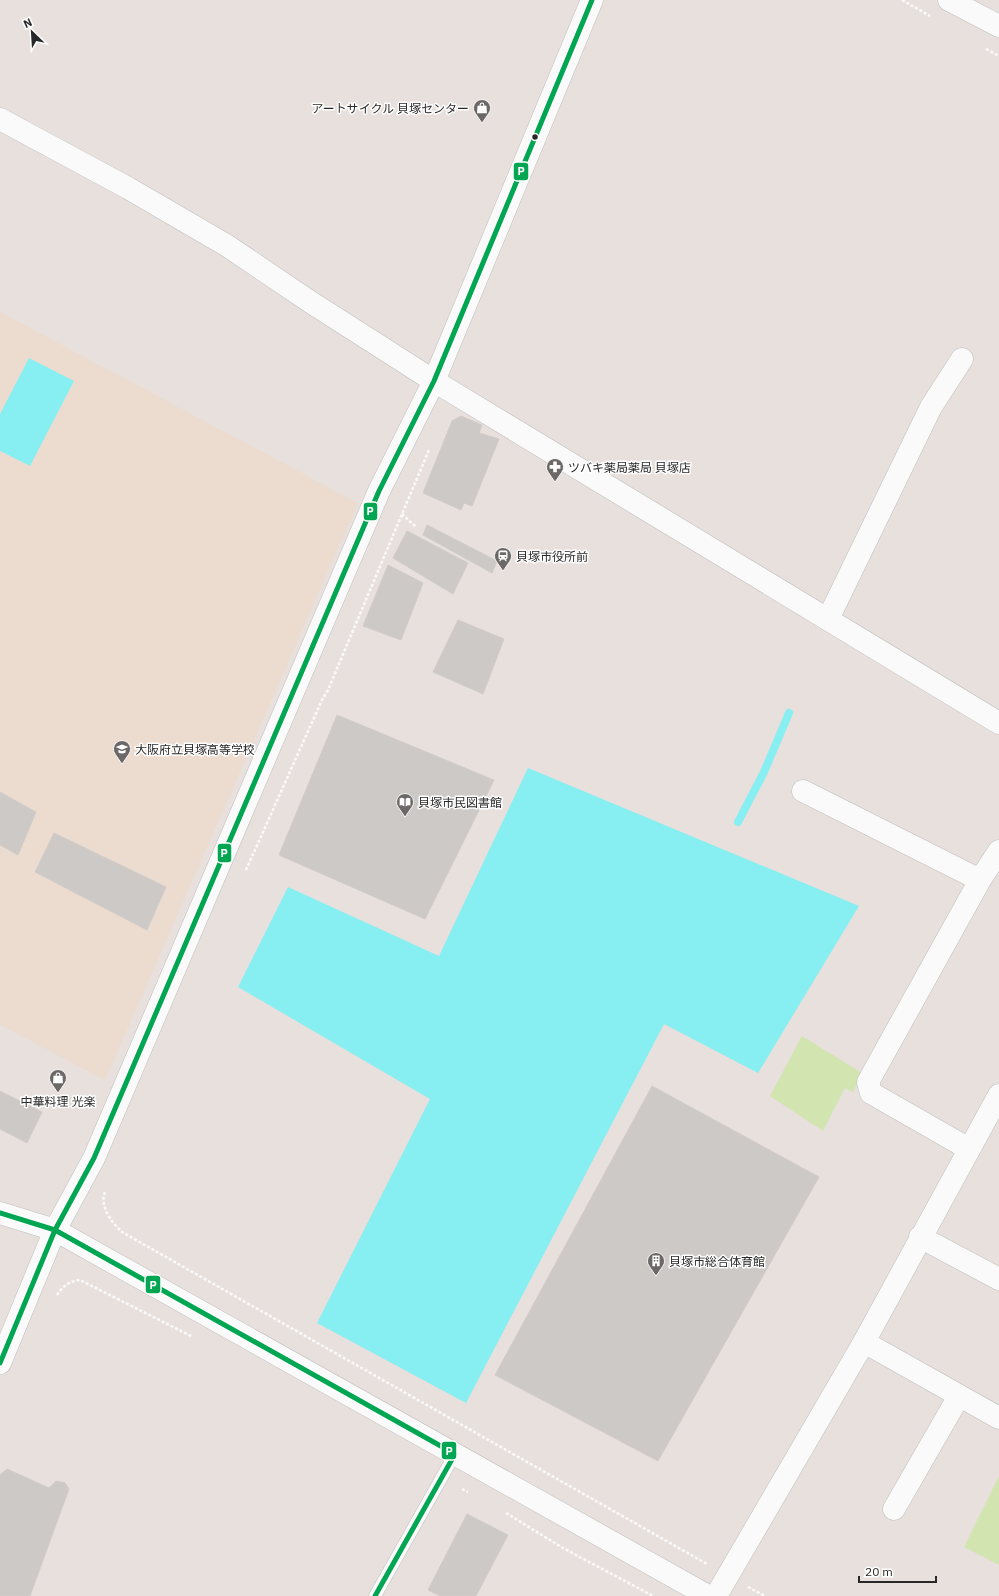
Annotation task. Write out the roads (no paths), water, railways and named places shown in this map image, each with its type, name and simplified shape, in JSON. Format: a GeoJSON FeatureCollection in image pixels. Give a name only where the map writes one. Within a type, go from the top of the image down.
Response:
{"type":"FeatureCollection","features":[{"type":"Feature","properties":{"kind":"street"},"geometry":{"type":"LineString","coordinates":[[0,1363],[55,1230],[94,1158],[379,492],[434,381],[592,0]]}},
{"type":"Feature","properties":{"kind":"street"},"geometry":{"type":"LineString","coordinates":[[949,0],[999,26]]}},
{"type":"Feature","properties":{"kind":"street"},"geometry":{"type":"LineString","coordinates":[[0,119],[128,188],[226,245],[312,303],[434,381],[999,723]]}},
{"type":"Feature","properties":{"kind":"street"},"geometry":{"type":"LineString","coordinates":[[828,619],[931,407],[962,359]]}},
{"type":"Feature","properties":{"kind":"street"},"geometry":{"type":"LineString","coordinates":[[803,791],[980,880]]}},
{"type":"Feature","properties":{"kind":"street"},"geometry":{"type":"LineString","coordinates":[[969,1149],[870,1093],[868,1082],[980,880],[999,850]]}},
{"type":"Feature","properties":{"kind":"street"},"geometry":{"type":"LineString","coordinates":[[716,1596],[864,1342],[920,1237],[999,1095]]}},
{"type":"Feature","properties":{"kind":"street"},"geometry":{"type":"LineString","coordinates":[[0,1213],[55,1230],[708,1596]]}},
{"type":"Feature","properties":{"kind":"street"},"geometry":{"type":"LineString","coordinates":[[920,1237],[999,1279]]}},
{"type":"Feature","properties":{"kind":"street"},"geometry":{"type":"LineString","coordinates":[[864,1342],[999,1418]]}},
{"type":"Feature","properties":{"kind":"street"},"geometry":{"type":"LineString","coordinates":[[894,1509],[959,1396]]}},
{"type":"Feature","properties":{"kind":"lane"},"geometry":{"type":"LineString","coordinates":[[375,1596],[455,1454]]}},
{"type":"Feature","properties":{"kind":"water"},"geometry":{"type":"Polygon","coordinates":[[[29,358],[74,381],[30,466],[0,451],[0,414],[29,358]]]}},
{"type":"Feature","properties":{"kind":"water"},"geometry":{"type":"Polygon","coordinates":[[[528,768],[859,906],[758,1073],[664,1024],[466,1403],[317,1323],[430,1099],[238,987],[288,887],[439,956],[528,768]]]}},
{"type":"Feature","properties":{"kind":"waterway"},"geometry":{"type":"LineString","coordinates":[[738,822],[764,772],[789,713]]}},
{"type":"Feature","properties":{"kind":"place","name":"アートサイクル 貝塚センター"},"geometry":{"type":"Point","coordinates":[482,123]}},
{"type":"Feature","properties":{"kind":"place","name":"ツバキ薬局薬局 貝塚店"},"geometry":{"type":"Point","coordinates":[555,482]}},
{"type":"Feature","properties":{"kind":"place","name":"貝塚市役所前"},"geometry":{"type":"Point","coordinates":[503,571]}},
{"type":"Feature","properties":{"kind":"place","name":"大阪府立貝塚高等学校"},"geometry":{"type":"Point","coordinates":[122,764]}},
{"type":"Feature","properties":{"kind":"place","name":"貝塚市民図書館"},"geometry":{"type":"Point","coordinates":[405,817]}},
{"type":"Feature","properties":{"kind":"place","name":"中華料理 光楽"},"geometry":{"type":"Point","coordinates":[58,1093]}},
{"type":"Feature","properties":{"kind":"place","name":"貝塚市総合体育館"},"geometry":{"type":"Point","coordinates":[656,1276]}}]}
